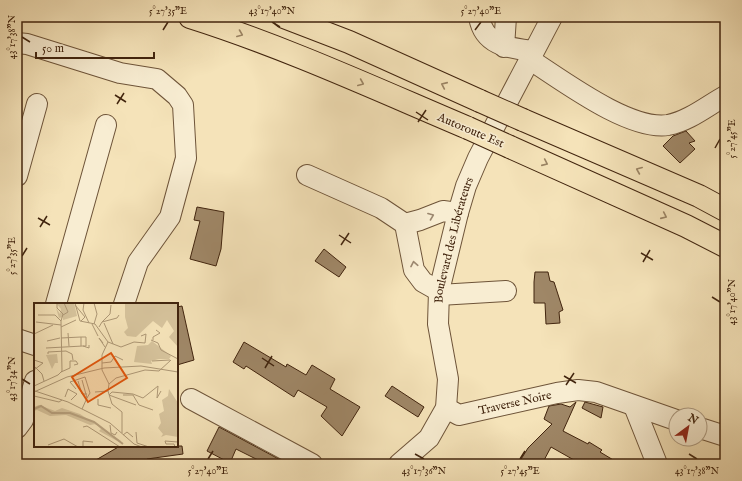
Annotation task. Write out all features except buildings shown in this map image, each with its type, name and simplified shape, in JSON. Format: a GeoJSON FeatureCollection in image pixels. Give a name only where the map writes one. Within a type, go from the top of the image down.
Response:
{"type":"FeatureCollection","features":[{"type":"Feature","properties":{"kind":"highway","name":"Autoroute Est"},"geometry":{"type":"LineString","coordinates":[[190,17],[226,28],[468,128],[686,226],[725,246]]}},
{"type":"Feature","properties":{"kind":"highway"},"geometry":{"type":"LineString","coordinates":[[284,17],[349,42],[523,120],[699,196],[725,210]]}},
{"type":"Feature","properties":{"kind":"street"},"geometry":{"type":"LineString","coordinates":[[479,17],[481,27],[496,43],[531,55],[597,102],[646,124],[667,125],[684,120],[725,96]]}},
{"type":"Feature","properties":{"kind":"street"},"geometry":{"type":"LineString","coordinates":[[504,47],[506,17]]}},
{"type":"Feature","properties":{"kind":"street","name":"Boulevard des Libérateurs"},"geometry":{"type":"LineString","coordinates":[[399,464],[428,438],[446,408],[448,379],[438,324],[439,293],[466,186],[478,158],[552,17]]}},
{"type":"Feature","properties":{"kind":"street"},"geometry":{"type":"LineString","coordinates":[[17,43],[27,44],[120,72],[157,80],[177,96],[182,105],[186,158],[170,217],[138,262],[124,303]]}},
{"type":"Feature","properties":{"kind":"street"},"geometry":{"type":"LineString","coordinates":[[17,176],[24,129],[37,104]]}},
{"type":"Feature","properties":{"kind":"street"},"geometry":{"type":"LineString","coordinates":[[56,303],[106,125]]}},
{"type":"Feature","properties":{"kind":"street"},"geometry":{"type":"LineString","coordinates":[[307,175],[381,208],[405,224],[414,270],[423,282],[439,293],[506,291]]}},
{"type":"Feature","properties":{"kind":"street"},"geometry":{"type":"LineString","coordinates":[[405,224],[443,211],[458,213]]}},
{"type":"Feature","properties":{"kind":"street"},"geometry":{"type":"LineString","coordinates":[[17,339],[34,345]]}},
{"type":"Feature","properties":{"kind":"street"},"geometry":{"type":"LineString","coordinates":[[25,420],[34,385]]}},
{"type":"Feature","properties":{"kind":"street","name":"Traverse Noire"},"geometry":{"type":"LineString","coordinates":[[446,408],[459,415],[557,393],[578,390],[596,392],[668,417]]}},
{"type":"Feature","properties":{"kind":"street"},"geometry":{"type":"LineString","coordinates":[[191,399],[312,464]]}},
{"type":"Feature","properties":{"kind":"street"},"geometry":{"type":"LineString","coordinates":[[634,406],[657,464]]}},
{"type":"Feature","properties":{"kind":"street"},"geometry":{"type":"LineString","coordinates":[[708,431],[725,436]]}}]}
